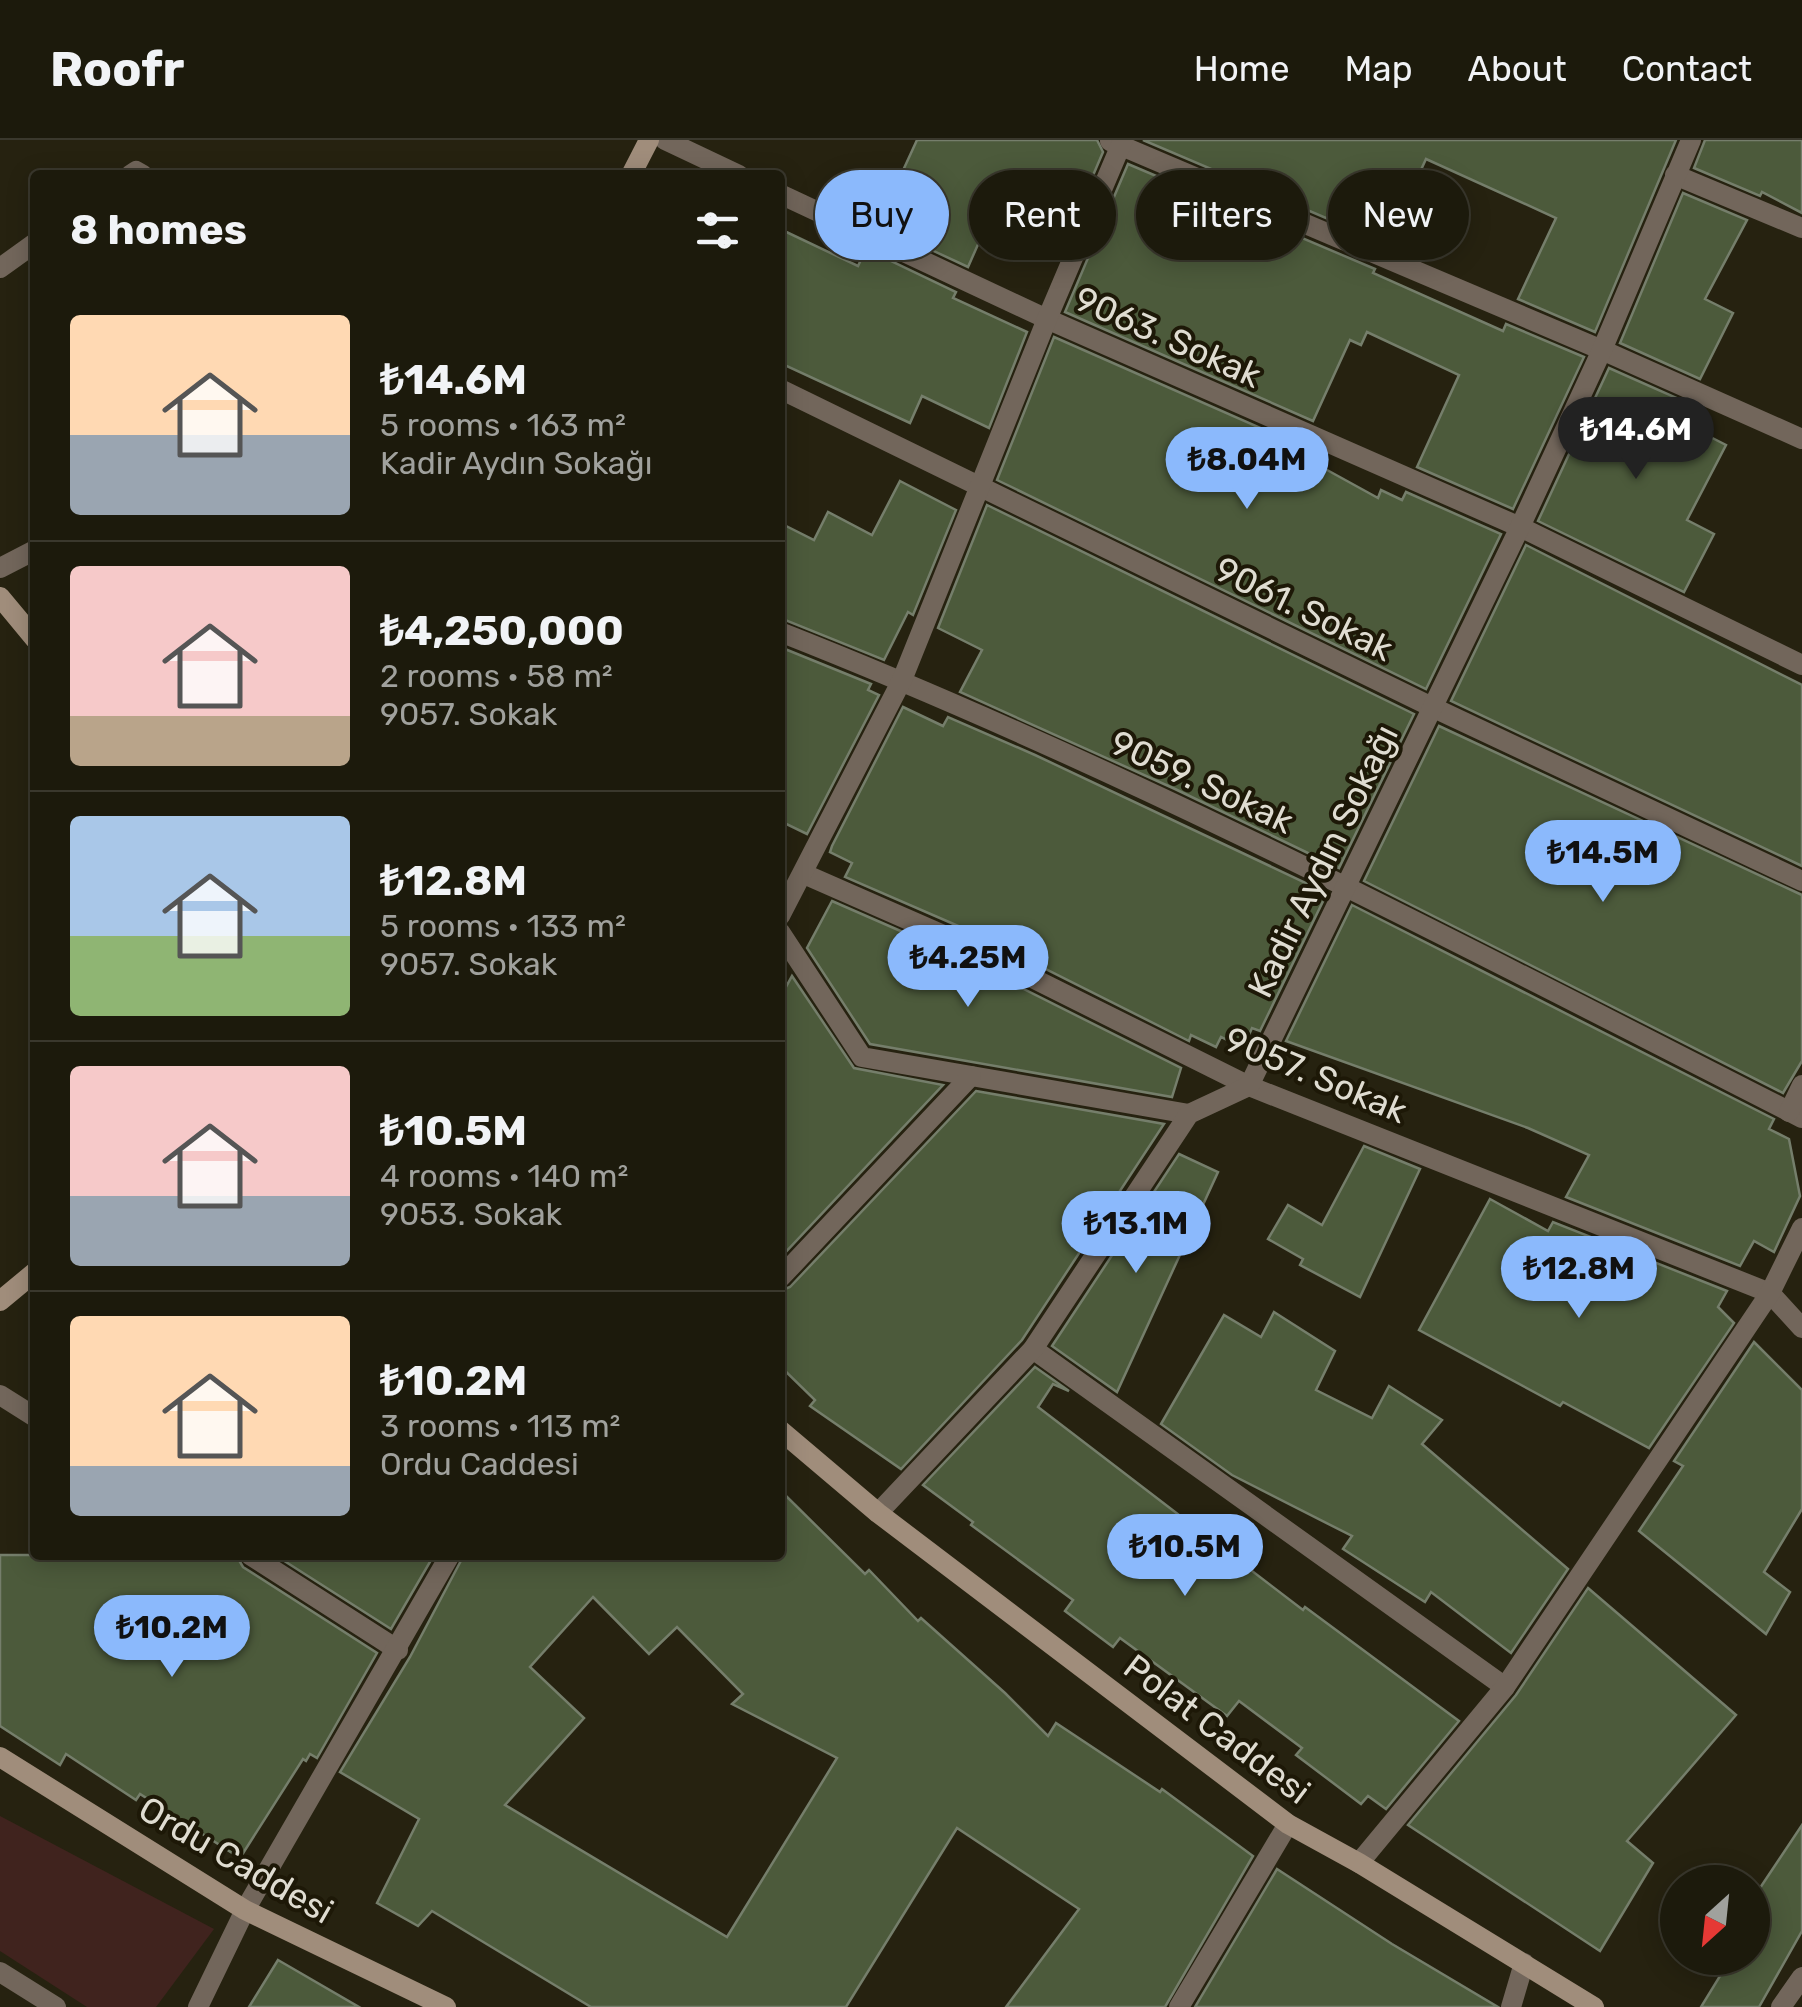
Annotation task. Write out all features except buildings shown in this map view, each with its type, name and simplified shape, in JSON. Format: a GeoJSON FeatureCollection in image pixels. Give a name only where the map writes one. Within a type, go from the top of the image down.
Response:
{"type":"FeatureCollection","features":[{"type":"Feature","properties":{"kind":"main road"},"geometry":{"type":"LineString","coordinates":[[633,170],[649,140]]}},
{"type":"Feature","properties":{"kind":"main road"},"geometry":{"type":"LineString","coordinates":[[0,597],[30,633]]}},
{"type":"Feature","properties":{"kind":"main road"},"geometry":{"type":"LineString","coordinates":[[0,1301],[30,1276]]}},
{"type":"Feature","properties":{"kind":"main road","name":"Polat Caddesi"},"geometry":{"type":"LineString","coordinates":[[785,1434],[878,1514],[1288,1824],[1594,2007]]}},
{"type":"Feature","properties":{"kind":"main road","name":"Ordu Caddesi"},"geometry":{"type":"LineString","coordinates":[[0,1758],[245,1910],[446,2007]]}},
{"type":"Feature","properties":{"kind":"street"},"geometry":{"type":"LineString","coordinates":[[664,140],[728,170]]}},
{"type":"Feature","properties":{"kind":"street","name":"Kadir Aydın Sokağı"},"geometry":{"type":"LineString","coordinates":[[1249,1086],[1520,528],[1602,350],[1691,140]]}},
{"type":"Feature","properties":{"kind":"street"},"geometry":{"type":"LineString","coordinates":[[785,907],[902,680],[1117,142],[1802,439]]}},
{"type":"Feature","properties":{"kind":"street"},"geometry":{"type":"LineString","coordinates":[[1675,175],[1802,228]]}},
{"type":"Feature","properties":{"kind":"street","name":"9063. Sokak"},"geometry":{"type":"LineString","coordinates":[[785,196],[1047,319],[1520,528],[1802,665]]}},
{"type":"Feature","properties":{"kind":"street"},"geometry":{"type":"LineString","coordinates":[[0,268],[30,247]]}},
{"type":"Feature","properties":{"kind":"street","name":"9061. Sokak"},"geometry":{"type":"LineString","coordinates":[[785,391],[1434,708],[1802,881]]}},
{"type":"Feature","properties":{"kind":"street"},"geometry":{"type":"LineString","coordinates":[[0,568],[30,553]]}},
{"type":"Feature","properties":{"kind":"street","name":"9059. Sokak"},"geometry":{"type":"LineString","coordinates":[[785,634],[902,680],[1348,886],[1796,1115]]}},
{"type":"Feature","properties":{"kind":"street","name":"9057. Sokak"},"geometry":{"type":"LineString","coordinates":[[804,874],[966,945],[1249,1086],[1770,1293],[1802,1328]]}},
{"type":"Feature","properties":{"kind":"street"},"geometry":{"type":"LineString","coordinates":[[785,940],[862,1056],[1189,1114]]}},
{"type":"Feature","properties":{"kind":"street"},"geometry":{"type":"LineString","coordinates":[[785,1273],[971,1076]]}},
{"type":"Feature","properties":{"kind":"street"},"geometry":{"type":"LineString","coordinates":[[1796,1115],[1802,1085]]}},
{"type":"Feature","properties":{"kind":"street"},"geometry":{"type":"LineString","coordinates":[[878,1514],[1033,1349],[1189,1114],[1249,1086]]}},
{"type":"Feature","properties":{"kind":"street"},"geometry":{"type":"LineString","coordinates":[[1358,1863],[1505,1687],[1770,1293],[1802,1228]]}},
{"type":"Feature","properties":{"kind":"street"},"geometry":{"type":"LineString","coordinates":[[1033,1349],[1505,1687]]}},
{"type":"Feature","properties":{"kind":"street"},"geometry":{"type":"LineString","coordinates":[[0,1395],[30,1414]]}},
{"type":"Feature","properties":{"kind":"street"},"geometry":{"type":"LineString","coordinates":[[258,1560],[398,1650]]}},
{"type":"Feature","properties":{"kind":"street"},"geometry":{"type":"LineString","coordinates":[[198,2007],[245,1910],[447,1560]]}},
{"type":"Feature","properties":{"kind":"street"},"geometry":{"type":"LineString","coordinates":[[1180,2007],[1288,1824]]}},
{"type":"Feature","properties":{"kind":"street"},"geometry":{"type":"LineString","coordinates":[[1511,2007],[1524,1963]]}},
{"type":"Feature","properties":{"kind":"street"},"geometry":{"type":"LineString","coordinates":[[0,1972],[56,2007]]}},
{"type":"Feature","properties":{"kind":"street"},"geometry":{"type":"LineString","coordinates":[[1781,2007],[1802,1977]]}},
{"type":"Feature","properties":{"kind":"shaded area"},"geometry":{"type":"Polygon","coordinates":[[[0,1816],[214,1929],[156,2007],[87,2007],[0,1951],[0,1816]]]}}]}
